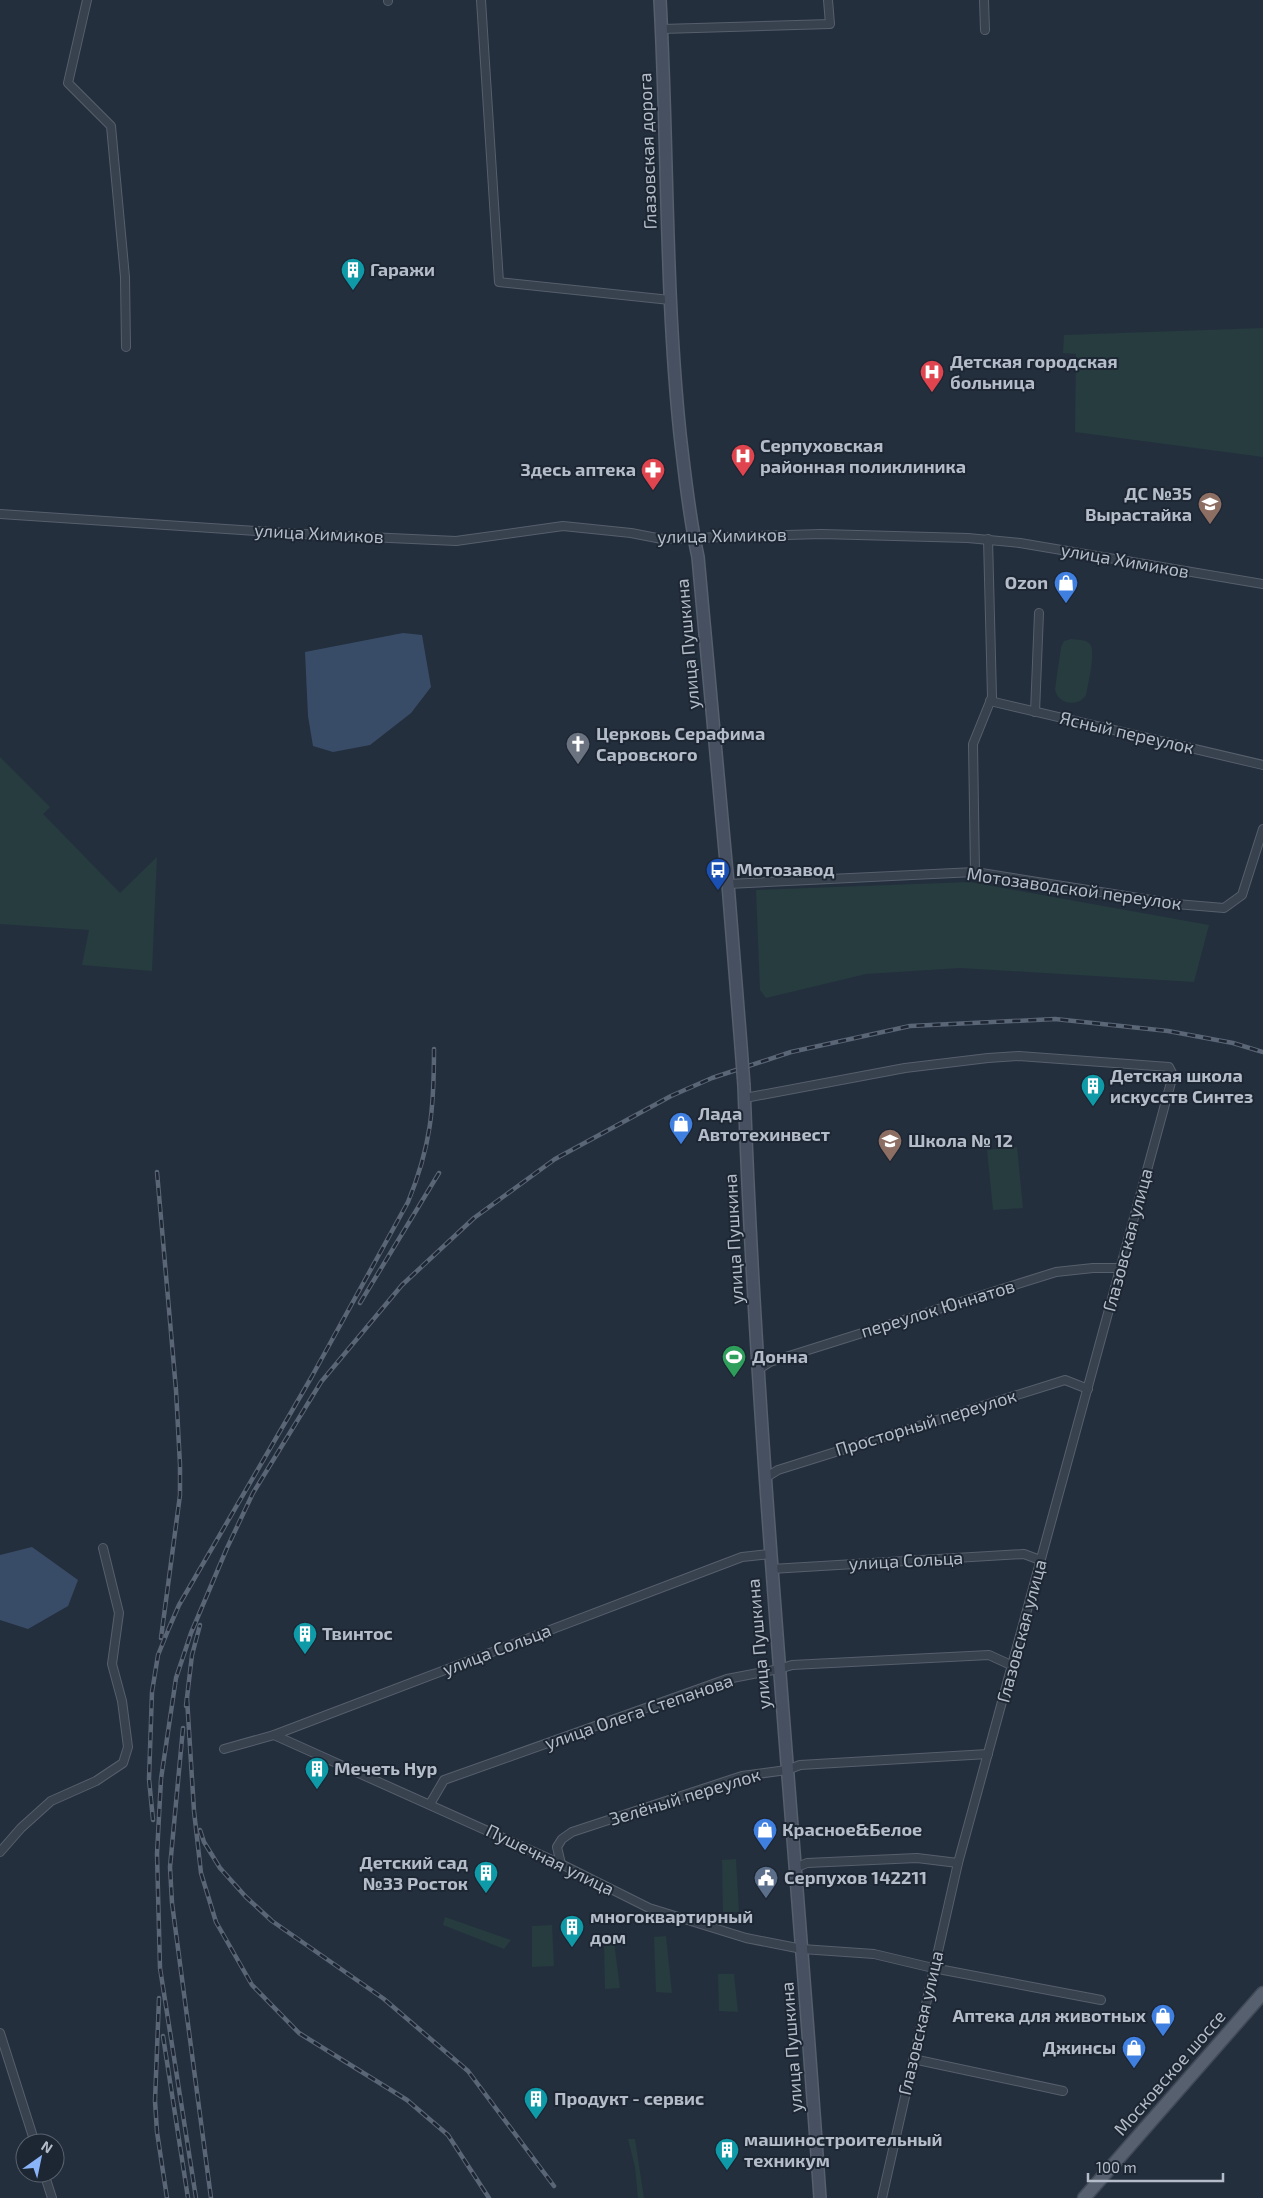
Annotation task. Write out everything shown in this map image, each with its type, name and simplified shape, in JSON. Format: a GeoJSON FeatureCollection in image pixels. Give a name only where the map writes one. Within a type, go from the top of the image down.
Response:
{"type":"FeatureCollection","features":[{"type":"Feature","properties":{"kind":"main road","name":"Московское шоссе"},"geometry":{"type":"LineString","coordinates":[[1084,2198],[1263,1993]]}},
{"type":"Feature","properties":{"kind":"street"},"geometry":{"type":"LineString","coordinates":[[87,0],[68,83],[111,126],[125,277],[126,347]]}},
{"type":"Feature","properties":{"kind":"street"},"geometry":{"type":"LineString","coordinates":[[481,0],[499,282],[670,300]]}},
{"type":"Feature","properties":{"kind":"street","name":"Глазовская дорога"},"geometry":{"type":"LineString","coordinates":[[660,0],[670,300]]}},
{"type":"Feature","properties":{"kind":"street"},"geometry":{"type":"LineString","coordinates":[[662,29],[830,24],[828,0]]}},
{"type":"Feature","properties":{"kind":"street"},"geometry":{"type":"LineString","coordinates":[[984,0],[986,30]]}},
{"type":"Feature","properties":{"kind":"street","name":"улица Пушкина"},"geometry":{"type":"LineString","coordinates":[[670,300],[675,389],[689,520],[698,557],[741,1046],[771,1569],[820,2198]]}},
{"type":"Feature","properties":{"kind":"street","name":"улица Химиков"},"geometry":{"type":"LineString","coordinates":[[0,514],[293,533],[456,541],[563,526],[632,532],[662,539],[821,534],[988,539],[1263,584]]}},
{"type":"Feature","properties":{"kind":"street"},"geometry":{"type":"LineString","coordinates":[[976,872],[973,744],[992,697],[988,539]]}},
{"type":"Feature","properties":{"kind":"street"},"geometry":{"type":"LineString","coordinates":[[1035,712],[1039,613]]}},
{"type":"Feature","properties":{"kind":"street","name":"Ясный переулок"},"geometry":{"type":"LineString","coordinates":[[990,702],[1263,765]]}},
{"type":"Feature","properties":{"kind":"street","name":"Мотозаводской переулок"},"geometry":{"type":"LineString","coordinates":[[728,884],[976,872],[1176,904],[1224,908],[1242,895],[1263,829]]}},
{"type":"Feature","properties":{"kind":"street","name":"Глазовская улица"},"geometry":{"type":"LineString","coordinates":[[745,1098],[905,1068],[1019,1056],[1169,1067],[1173,1075],[958,1863],[882,2198]]}},
{"type":"Feature","properties":{"kind":"street","name":"переулок Юннатов"},"geometry":{"type":"LineString","coordinates":[[759,1369],[770,1362],[1056,1272],[1093,1268],[1120,1268]]}},
{"type":"Feature","properties":{"kind":"street","name":"Просторный переулок"},"geometry":{"type":"LineString","coordinates":[[765,1478],[778,1470],[1065,1380],[1088,1389]]}},
{"type":"Feature","properties":{"kind":"street"},"geometry":{"type":"LineString","coordinates":[[0,1852],[21,1828],[52,1801],[96,1781],[123,1763],[128,1747],[122,1700],[112,1664],[119,1613],[102,1548]]}},
{"type":"Feature","properties":{"kind":"street","name":"улица Сольца"},"geometry":{"type":"LineString","coordinates":[[224,1749],[274,1735],[742,1557],[770,1554]]}},
{"type":"Feature","properties":{"kind":"street","name":"улица Сольца"},"geometry":{"type":"LineString","coordinates":[[771,1569],[1024,1554],[1040,1560]]}},
{"type":"Feature","properties":{"kind":"street","name":"улица Олега Степанова"},"geometry":{"type":"LineString","coordinates":[[430,1804],[444,1780],[727,1679],[792,1665],[989,1655],[1013,1666]]}},
{"type":"Feature","properties":{"kind":"street","name":"Пушечная улица"},"geometry":{"type":"LineString","coordinates":[[274,1735],[430,1804],[560,1864],[649,1908],[746,1938],[802,1949],[874,1954],[933,1968],[1101,2000]]}},
{"type":"Feature","properties":{"kind":"street","name":"Зелёный переулок"},"geometry":{"type":"LineString","coordinates":[[560,1864],[557,1847],[562,1839],[572,1832],[742,1776],[787,1770],[800,1765],[988,1754]]}},
{"type":"Feature","properties":{"kind":"street"},"geometry":{"type":"LineString","coordinates":[[795,1868],[807,1863],[917,1858],[958,1863]]}},
{"type":"Feature","properties":{"kind":"street"},"geometry":{"type":"LineString","coordinates":[[0,2033],[32,2133]]}},
{"type":"Feature","properties":{"kind":"street"},"geometry":{"type":"LineString","coordinates":[[913,2060],[1063,2091]]}},
{"type":"Feature","properties":{"kind":"street"},"geometry":{"type":"LineString","coordinates":[[47,2183],[52,2198]]}},
{"type":"Feature","properties":{"kind":"green space"},"geometry":{"type":"Polygon","coordinates":[[[1263,328],[1263,457],[1075,432],[1076,354],[1063,353],[1064,335],[1263,328]]]}},
{"type":"Feature","properties":{"kind":"green space"},"geometry":{"type":"Polygon","coordinates":[[[1071,639],[1084,640],[1092,648],[1091,669],[1086,695],[1078,702],[1073,703],[1060,698],[1055,689],[1061,647],[1064,641],[1071,639]]]}},
{"type":"Feature","properties":{"kind":"green space"},"geometry":{"type":"Polygon","coordinates":[[[0,757],[50,807],[43,814],[120,893],[157,857],[152,971],[82,965],[89,930],[0,924],[0,757]]]}},
{"type":"Feature","properties":{"kind":"green space"},"geometry":{"type":"Polygon","coordinates":[[[970,882],[1209,925],[1194,982],[960,968],[866,974],[766,998],[760,990],[756,890],[970,882]]]}},
{"type":"Feature","properties":{"kind":"green space"},"geometry":{"type":"Polygon","coordinates":[[[1017,1147],[1023,1208],[993,1210],[987,1150],[1017,1147]]]}},
{"type":"Feature","properties":{"kind":"green space"},"geometry":{"type":"Polygon","coordinates":[[[736,1859],[739,1912],[723,1913],[722,1860],[736,1859]]]}},
{"type":"Feature","properties":{"kind":"green space"},"geometry":{"type":"Polygon","coordinates":[[[445,1917],[511,1940],[504,1949],[443,1925],[445,1917]]]}},
{"type":"Feature","properties":{"kind":"green space"},"geometry":{"type":"Polygon","coordinates":[[[552,1925],[554,1966],[532,1967],[532,1926],[552,1925]]]}},
{"type":"Feature","properties":{"kind":"green space"},"geometry":{"type":"Polygon","coordinates":[[[666,1936],[672,1993],[656,1992],[654,1937],[666,1936]]]}},
{"type":"Feature","properties":{"kind":"green space"},"geometry":{"type":"Polygon","coordinates":[[[614,1942],[620,1988],[605,1989],[604,1943],[614,1942]]]}},
{"type":"Feature","properties":{"kind":"green space"},"geometry":{"type":"Polygon","coordinates":[[[718,1974],[734,1974],[738,2012],[719,2011],[718,1974]]]}},
{"type":"Feature","properties":{"kind":"green space"},"geometry":{"type":"Polygon","coordinates":[[[628,2139],[635,2139],[644,2198],[638,2198],[635,2167],[628,2139]]]}},
{"type":"Feature","properties":{"kind":"water"},"geometry":{"type":"Polygon","coordinates":[[[403,633],[422,635],[431,687],[411,713],[370,745],[333,752],[313,746],[308,716],[305,652],[403,633]]]}},
{"type":"Feature","properties":{"kind":"water"},"geometry":{"type":"Polygon","coordinates":[[[32,1547],[78,1580],[68,1606],[28,1629],[0,1620],[0,1555],[32,1547]]]}},
{"type":"Feature","properties":{"kind":"railway"},"geometry":{"type":"LineString","coordinates":[[196,2198],[160,1968],[157,1854],[161,1779],[176,1678],[191,1633],[227,1548],[253,1493],[321,1382],[402,1285],[474,1218],[555,1159],[671,1096],[712,1078],[791,1052],[910,1026],[1055,1019],[1168,1031],[1233,1043],[1263,1052]]}},
{"type":"Feature","properties":{"kind":"railway"},"geometry":{"type":"LineString","coordinates":[[153,1820],[149,1779],[152,1692],[158,1655],[179,1605],[311,1378],[408,1202],[422,1163],[430,1127],[434,1049]]}},
{"type":"Feature","properties":{"kind":"railway"},"geometry":{"type":"LineString","coordinates":[[157,1172],[176,1390],[180,1465],[180,1495],[161,1638]]}},
{"type":"Feature","properties":{"kind":"railway"},"geometry":{"type":"LineString","coordinates":[[360,1303],[439,1173]]}},
{"type":"Feature","properties":{"kind":"railway"},"geometry":{"type":"LineString","coordinates":[[186,1706],[192,1655],[200,1625]]}},
{"type":"Feature","properties":{"kind":"railway"},"geometry":{"type":"LineString","coordinates":[[187,1698],[194,1811],[201,1873],[216,1922],[252,1985],[299,2033],[407,2100],[448,2135],[489,2198]]}},
{"type":"Feature","properties":{"kind":"railway"},"geometry":{"type":"LineString","coordinates":[[183,1728],[170,1867],[172,1903],[211,2198]]}},
{"type":"Feature","properties":{"kind":"railway"},"geometry":{"type":"LineString","coordinates":[[200,1830],[204,1842],[220,1868],[246,1897],[272,1921],[384,1999],[468,2071],[554,2186]]}},
{"type":"Feature","properties":{"kind":"railway"},"geometry":{"type":"LineString","coordinates":[[159,1998],[155,2101],[157,2132],[167,2198]]}},
{"type":"Feature","properties":{"kind":"railway"},"geometry":{"type":"LineString","coordinates":[[163,2036],[188,2198]]}},
{"type":"Feature","properties":{"kind":"place","name":"Гаражи"},"geometry":{"type":"Point","coordinates":[353,291]}},
{"type":"Feature","properties":{"kind":"place","name":"Детская городская больница"},"geometry":{"type":"Point","coordinates":[932,393]}},
{"type":"Feature","properties":{"kind":"place","name":"Серпуховская районная поликлиника"},"geometry":{"type":"Point","coordinates":[743,477]}},
{"type":"Feature","properties":{"kind":"place","name":"Здесь аптека"},"geometry":{"type":"Point","coordinates":[653,491]}},
{"type":"Feature","properties":{"kind":"place","name":"ДС №35 Вырастайка"},"geometry":{"type":"Point","coordinates":[1210,525]}},
{"type":"Feature","properties":{"kind":"place","name":"Ozon"},"geometry":{"type":"Point","coordinates":[1066,604]}},
{"type":"Feature","properties":{"kind":"place","name":"Церковь Серафима Саровского"},"geometry":{"type":"Point","coordinates":[578,765]}},
{"type":"Feature","properties":{"kind":"place","name":"Мотозавод"},"geometry":{"type":"Point","coordinates":[718,891]}},
{"type":"Feature","properties":{"kind":"place","name":"Детская школа искусств Синтез"},"geometry":{"type":"Point","coordinates":[1093,1107]}},
{"type":"Feature","properties":{"kind":"place","name":"Лада Автотехинвест"},"geometry":{"type":"Point","coordinates":[681,1145]}},
{"type":"Feature","properties":{"kind":"place","name":"Школа № 12"},"geometry":{"type":"Point","coordinates":[890,1162]}},
{"type":"Feature","properties":{"kind":"place","name":"Донна"},"geometry":{"type":"Point","coordinates":[734,1378]}},
{"type":"Feature","properties":{"kind":"place","name":"Твинтос"},"geometry":{"type":"Point","coordinates":[305,1655]}},
{"type":"Feature","properties":{"kind":"place","name":"Мечеть Нур"},"geometry":{"type":"Point","coordinates":[317,1790]}},
{"type":"Feature","properties":{"kind":"place","name":"Красное&Белое"},"geometry":{"type":"Point","coordinates":[765,1851]}},
{"type":"Feature","properties":{"kind":"place","name":"Детский сад №33 Росток"},"geometry":{"type":"Point","coordinates":[486,1894]}},
{"type":"Feature","properties":{"kind":"place","name":"Серпухов 142211"},"geometry":{"type":"Point","coordinates":[766,1899]}},
{"type":"Feature","properties":{"kind":"place","name":"многоквартирный дом"},"geometry":{"type":"Point","coordinates":[572,1948]}},
{"type":"Feature","properties":{"kind":"place","name":"Аптека для животных"},"geometry":{"type":"Point","coordinates":[1163,2037]}},
{"type":"Feature","properties":{"kind":"place","name":"Джинсы"},"geometry":{"type":"Point","coordinates":[1134,2069]}},
{"type":"Feature","properties":{"kind":"place","name":"Продукт - сервис"},"geometry":{"type":"Point","coordinates":[536,2120]}},
{"type":"Feature","properties":{"kind":"place","name":"машиностроительный техникум"},"geometry":{"type":"Point","coordinates":[727,2171]}}]}
